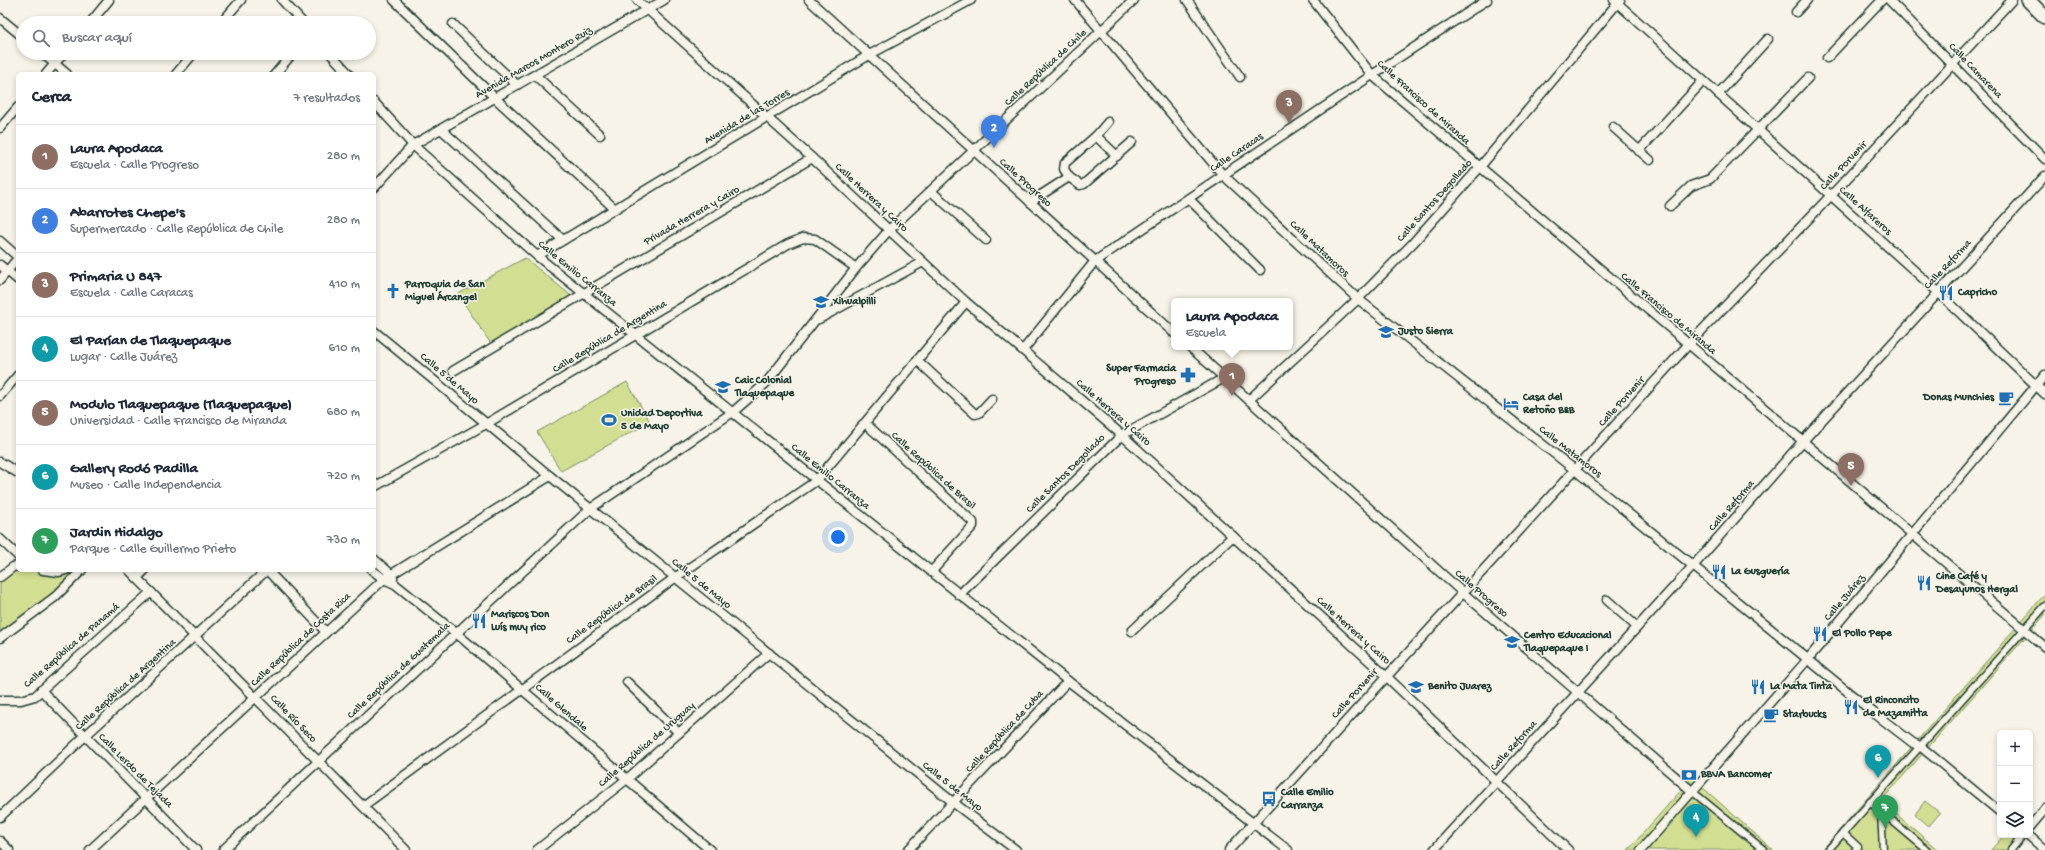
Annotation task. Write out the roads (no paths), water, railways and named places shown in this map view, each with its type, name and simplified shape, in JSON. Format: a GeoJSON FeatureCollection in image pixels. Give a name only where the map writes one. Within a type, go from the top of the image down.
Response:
{"type":"FeatureCollection","features":[{"type":"Feature","properties":{"kind":"main road"},"geometry":{"type":"LineString","coordinates":[[2028,0],[2045,17]]}},
{"type":"Feature","properties":{"kind":"street"},"geometry":{"type":"LineString","coordinates":[[96,16],[109,0]]}},
{"type":"Feature","properties":{"kind":"street"},"geometry":{"type":"LineString","coordinates":[[227,16],[241,0]]}},
{"type":"Feature","properties":{"kind":"street"},"geometry":{"type":"LineString","coordinates":[[282,0],[297,16]]}},
{"type":"Feature","properties":{"kind":"street"},"geometry":{"type":"LineString","coordinates":[[394,0],[495,98],[615,208]]}},
{"type":"Feature","properties":{"kind":"street","name":"Calle Herrera y Cairo"},"geometry":{"type":"LineString","coordinates":[[637,0],[812,158],[966,302],[1122,435],[1233,536],[1386,676],[1568,850]]}},
{"type":"Feature","properties":{"kind":"street","name":"Avenida Marcos Montero Ruiz"},"geometry":{"type":"LineString","coordinates":[[413,144],[649,10],[664,0]]}},
{"type":"Feature","properties":{"kind":"street","name":"Calle Progreso"},"geometry":{"type":"LineString","coordinates":[[809,0],[1171,330]]}},
{"type":"Feature","properties":{"kind":"street","name":"Avenida de las Torres"},"geometry":{"type":"LineString","coordinates":[[537,256],[870,56],[971,0]]}},
{"type":"Feature","properties":{"kind":"street","name":"Calle Matamoros"},"geometry":{"type":"LineString","coordinates":[[1075,0],[1224,176],[1358,299],[1694,565],[1808,659],[1913,743],[1920,746],[1997,810]]}},
{"type":"Feature","properties":{"kind":"street","name":"Calle República de Chile"},"geometry":{"type":"LineString","coordinates":[[590,509],[733,412],[766,383],[856,268],[890,230],[1134,0]]}},
{"type":"Feature","properties":{"kind":"street"},"geometry":{"type":"LineString","coordinates":[[1188,0],[1240,77]]}},
{"type":"Feature","properties":{"kind":"street","name":"Calle Francisco de Miranda"},"geometry":{"type":"LineString","coordinates":[[1313,0],[1372,75],[2045,647]]}},
{"type":"Feature","properties":{"kind":"street","name":"Calle Caracas"},"geometry":{"type":"LineString","coordinates":[[1023,350],[1095,261],[1224,176],[1372,75],[1487,0]]}},
{"type":"Feature","properties":{"kind":"street"},"geometry":{"type":"LineString","coordinates":[[1796,12],[1807,0]]}},
{"type":"Feature","properties":{"kind":"street"},"geometry":{"type":"LineString","coordinates":[[1827,58],[1882,0]]}},
{"type":"Feature","properties":{"kind":"street","name":"Calle Camarena"},"geometry":{"type":"LineString","coordinates":[[1890,0],[2045,159]]}},
{"type":"Feature","properties":{"kind":"street","name":"Calle Porvenir"},"geometry":{"type":"LineString","coordinates":[[1229,850],[1688,345],[1831,195],[2012,0]]}},
{"type":"Feature","properties":{"kind":"street","name":"Calle Alfareros"},"geometry":{"type":"LineString","coordinates":[[1617,1],[1703,81],[1938,292],[2045,394]]}},
{"type":"Feature","properties":{"kind":"street","name":"Calle Santos Degollado"},"geometry":{"type":"LineString","coordinates":[[1249,400],[1358,299],[1413,242],[1480,167],[1617,1]]}},
{"type":"Feature","properties":{"kind":"street"},"geometry":{"type":"LineString","coordinates":[[0,18],[16,31]]}},
{"type":"Feature","properties":{"kind":"street"},"geometry":{"type":"LineString","coordinates":[[453,24],[517,85]]}},
{"type":"Feature","properties":{"kind":"street"},"geometry":{"type":"LineString","coordinates":[[1718,94],[1768,39]]}},
{"type":"Feature","properties":{"kind":"street"},"geometry":{"type":"LineString","coordinates":[[50,60],[65,72]]}},
{"type":"Feature","properties":{"kind":"street"},"geometry":{"type":"LineString","coordinates":[[48,72],[58,60]]}},
{"type":"Feature","properties":{"kind":"street"},"geometry":{"type":"LineString","coordinates":[[178,72],[188,60]]}},
{"type":"Feature","properties":{"kind":"street"},"geometry":{"type":"LineString","coordinates":[[277,72],[287,60]]}},
{"type":"Feature","properties":{"kind":"street"},"geometry":{"type":"LineString","coordinates":[[336,60],[347,72]]}},
{"type":"Feature","properties":{"kind":"street"},"geometry":{"type":"LineString","coordinates":[[535,75],[600,135]]}},
{"type":"Feature","properties":{"kind":"street"},"geometry":{"type":"LineString","coordinates":[[1670,206],[1690,186],[1710,179],[1808,78]]}},
{"type":"Feature","properties":{"kind":"street"},"geometry":{"type":"LineString","coordinates":[[1639,152],[1703,81]]}},
{"type":"Feature","properties":{"kind":"street","name":"Calle Emilio Carranza"},"geometry":{"type":"LineString","coordinates":[[376,104],[413,144],[537,256],[1068,682],[1288,850]]}},
{"type":"Feature","properties":{"kind":"street"},"geometry":{"type":"LineString","coordinates":[[0,128],[16,109]]}},
{"type":"Feature","properties":{"kind":"street"},"geometry":{"type":"LineString","coordinates":[[1108,122],[1096,136],[1065,163],[1064,169],[1069,177],[1080,185],[1084,184],[1132,142]]}},
{"type":"Feature","properties":{"kind":"street"},"geometry":{"type":"LineString","coordinates":[[1613,127],[1639,152],[1650,160]]}},
{"type":"Feature","properties":{"kind":"street"},"geometry":{"type":"LineString","coordinates":[[441,129],[563,240]]}},
{"type":"Feature","properties":{"kind":"street"},"geometry":{"type":"LineString","coordinates":[[1096,136],[1117,156]]}},
{"type":"Feature","properties":{"kind":"street"},"geometry":{"type":"LineString","coordinates":[[376,186],[413,144]]}},
{"type":"Feature","properties":{"kind":"street","name":"Privada Herrera y Cairo"},"geometry":{"type":"LineString","coordinates":[[583,293],[812,158]]}},
{"type":"Feature","properties":{"kind":"street","name":"Calle Reforma"},"geometry":{"type":"LineString","coordinates":[[1434,850],[1694,565],[1802,442],[2045,176]]}},
{"type":"Feature","properties":{"kind":"street"},"geometry":{"type":"LineString","coordinates":[[1030,202],[1069,177]]}},
{"type":"Feature","properties":{"kind":"street"},"geometry":{"type":"LineString","coordinates":[[931,191],[986,240]]}},
{"type":"Feature","properties":{"kind":"street"},"geometry":{"type":"LineString","coordinates":[[1189,199],[1260,270]]}},
{"type":"Feature","properties":{"kind":"street","name":"Calle República de Argentina"},"geometry":{"type":"LineString","coordinates":[[376,486],[486,424],[788,244],[803,238],[815,239],[856,268]]}},
{"type":"Feature","properties":{"kind":"street"},"geometry":{"type":"LineString","coordinates":[[0,241],[16,256]]}},
{"type":"Feature","properties":{"kind":"street"},"geometry":{"type":"LineString","coordinates":[[0,280],[16,260]]}},
{"type":"Feature","properties":{"kind":"street"},"geometry":{"type":"LineString","coordinates":[[815,321],[923,262]]}},
{"type":"Feature","properties":{"kind":"street"},"geometry":{"type":"LineString","coordinates":[[0,265],[16,278]]}},
{"type":"Feature","properties":{"kind":"street"},"geometry":{"type":"LineString","coordinates":[[453,371],[583,293]]}},
{"type":"Feature","properties":{"kind":"street","name":"Calle República de Brasil"},"geometry":{"type":"LineString","coordinates":[[363,806],[676,578],[816,480],[966,302]]}},
{"type":"Feature","properties":{"kind":"street","name":"Calle 5 de Mayo"},"geometry":{"type":"LineString","coordinates":[[376,333],[590,509],[954,803],[1016,850]]}},
{"type":"Feature","properties":{"kind":"street","name":"Calle Progreso"},"geometry":{"type":"LineString","coordinates":[[1193,350],[1462,592],[1694,792],[1764,850]]}},
{"type":"Feature","properties":{"kind":"street"},"geometry":{"type":"LineString","coordinates":[[917,360],[975,414],[979,413],[992,399]]}},
{"type":"Feature","properties":{"kind":"street","name":"Calle Juárez"},"geometry":{"type":"LineString","coordinates":[[1641,850],[1694,792],[1808,659],[2045,375]]}},
{"type":"Feature","properties":{"kind":"street"},"geometry":{"type":"LineString","coordinates":[[0,396],[16,377]]}},
{"type":"Feature","properties":{"kind":"street","name":"Calle Santos Degollado"},"geometry":{"type":"LineString","coordinates":[[959,595],[1122,435],[1224,378]]}},
{"type":"Feature","properties":{"kind":"street","name":"Calle República de Brasil"},"geometry":{"type":"LineString","coordinates":[[864,423],[973,522],[972,529],[931,572]]}},
{"type":"Feature","properties":{"kind":"street"},"geometry":{"type":"LineString","coordinates":[[0,462],[16,472]]}},
{"type":"Feature","properties":{"kind":"street","name":"Calle República de Costa Rica"},"geometry":{"type":"LineString","coordinates":[[90,850],[384,579],[550,476]]}},
{"type":"Feature","properties":{"kind":"street","name":"Calle República de Guatemala"},"geometry":{"type":"LineString","coordinates":[[223,850],[590,509]]}},
{"type":"Feature","properties":{"kind":"street"},"geometry":{"type":"LineString","coordinates":[[1132,631],[1233,536]]}},
{"type":"Feature","properties":{"kind":"street"},"geometry":{"type":"LineString","coordinates":[[0,539],[16,554]]}},
{"type":"Feature","properties":{"kind":"street","name":"Calle Glendale"},"geometry":{"type":"LineString","coordinates":[[376,561],[391,574],[395,584]]}},
{"type":"Feature","properties":{"kind":"street"},"geometry":{"type":"LineString","coordinates":[[0,576],[13,566],[16,566]]}},
{"type":"Feature","properties":{"kind":"street"},"geometry":{"type":"LineString","coordinates":[[69,572],[75,577]]}},
{"type":"Feature","properties":{"kind":"street"},"geometry":{"type":"LineString","coordinates":[[0,638],[55,598],[80,572]]}},
{"type":"Feature","properties":{"kind":"street","name":"Calle Río Seco"},"geometry":{"type":"LineString","coordinates":[[131,572],[196,636],[406,850]]}},
{"type":"Feature","properties":{"kind":"street"},"geometry":{"type":"LineString","coordinates":[[137,578],[143,572]]}},
{"type":"Feature","properties":{"kind":"street","name":"Calle República de Argentina"},"geometry":{"type":"LineString","coordinates":[[0,818],[85,736],[265,572]]}},
{"type":"Feature","properties":{"kind":"street"},"geometry":{"type":"LineString","coordinates":[[269,572],[326,632]]}},
{"type":"Feature","properties":{"kind":"street","name":"Calle Glendale"},"geometry":{"type":"LineString","coordinates":[[375,572],[384,579],[395,584],[456,632],[710,850]]}},
{"type":"Feature","properties":{"kind":"street","name":"Calle República de Panamá"},"geometry":{"type":"LineString","coordinates":[[0,700],[29,698],[41,690],[151,592]]}},
{"type":"Feature","properties":{"kind":"street"},"geometry":{"type":"LineString","coordinates":[[1607,600],[1637,627]]}},
{"type":"Feature","properties":{"kind":"street"},"geometry":{"type":"LineString","coordinates":[[1828,850],[2045,606]]}},
{"type":"Feature","properties":{"kind":"street","name":"Calle República de Uruguay"},"geometry":{"type":"LineString","coordinates":[[537,850],[627,779],[769,653]]}},
{"type":"Feature","properties":{"kind":"street"},"geometry":{"type":"LineString","coordinates":[[627,682],[679,733]]}},
{"type":"Feature","properties":{"kind":"street","name":"Calle República de Cuba"},"geometry":{"type":"LineString","coordinates":[[908,850],[1068,682]]}},
{"type":"Feature","properties":{"kind":"street","name":"Calle Lerdo de Tejada"},"geometry":{"type":"LineString","coordinates":[[41,690],[196,850]]}},
{"type":"Feature","properties":{"kind":"street"},"geometry":{"type":"LineString","coordinates":[[1870,802],[1919,848],[1927,850]]}},
{"type":"Feature","properties":{"kind":"street"},"geometry":{"type":"LineString","coordinates":[[2033,823],[2045,809]]}},
{"type":"Feature","properties":{"kind":"street"},"geometry":{"type":"LineString","coordinates":[[1881,811],[1883,850]]}},
{"type":"Feature","properties":{"kind":"street"},"geometry":{"type":"LineString","coordinates":[[1843,833],[1858,847],[1855,850]]}},
{"type":"Feature","properties":{"kind":"street"},"geometry":{"type":"LineString","coordinates":[[2011,850],[2021,838]]}},
{"type":"Feature","properties":{"kind":"street"},"geometry":{"type":"LineString","coordinates":[[2031,838],[2045,850]]}},
{"type":"Feature","properties":{"kind":"street"},"geometry":{"type":"LineString","coordinates":[[0,841],[9,850]]}},
{"type":"Feature","properties":{"kind":"place","name":"Primaria U 847"},"geometry":{"type":"Point","coordinates":[1289,123]}},
{"type":"Feature","properties":{"kind":"place","name":"Abarrotes Chepe's"},"geometry":{"type":"Point","coordinates":[994,148]}},
{"type":"Feature","properties":{"kind":"place","name":"Parroquia de San Miguel Árcangel"},"geometry":{"type":"Point","coordinates":[393,291]}},
{"type":"Feature","properties":{"kind":"place","name":"Capricho"},"geometry":{"type":"Point","coordinates":[1946,293]}},
{"type":"Feature","properties":{"kind":"place","name":"Xihualpilli"},"geometry":{"type":"Point","coordinates":[821,302]}},
{"type":"Feature","properties":{"kind":"place","name":"Justo Sierra"},"geometry":{"type":"Point","coordinates":[1386,332]}},
{"type":"Feature","properties":{"kind":"place","name":"Super Farmacia Progreso"},"geometry":{"type":"Point","coordinates":[1188,375]}},
{"type":"Feature","properties":{"kind":"place","name":"Caic Colonial Tlaquepaque"},"geometry":{"type":"Point","coordinates":[723,387]}},
{"type":"Feature","properties":{"kind":"place","name":"Laura Apodaca"},"geometry":{"type":"Point","coordinates":[1232,396]}},
{"type":"Feature","properties":{"kind":"place","name":"Donas Munchies"},"geometry":{"type":"Point","coordinates":[2006,398]}},
{"type":"Feature","properties":{"kind":"place","name":"Casa del Retoño B&B"},"geometry":{"type":"Point","coordinates":[1511,404]}},
{"type":"Feature","properties":{"kind":"place","name":"Unidad Deportiva 5 de Mayo"},"geometry":{"type":"Point","coordinates":[609,420]}},
{"type":"Feature","properties":{"kind":"place","name":"Modulo Tlaquepaque (Tlaquepaque)"},"geometry":{"type":"Point","coordinates":[1851,486]}},
{"type":"Feature","properties":{"kind":"place","name":"La Gusguería"},"geometry":{"type":"Point","coordinates":[1719,572]}},
{"type":"Feature","properties":{"kind":"place","name":"Cine Café y Desayunos Hergal"},"geometry":{"type":"Point","coordinates":[1924,583]}},
{"type":"Feature","properties":{"kind":"place","name":"Mariscos Don Luís muy rico"},"geometry":{"type":"Point","coordinates":[479,621]}},
{"type":"Feature","properties":{"kind":"place","name":"El Pollo Pepe"},"geometry":{"type":"Point","coordinates":[1820,634]}},
{"type":"Feature","properties":{"kind":"place","name":"Centro Educacional Tlaquepaque I"},"geometry":{"type":"Point","coordinates":[1512,642]}},
{"type":"Feature","properties":{"kind":"place","name":"Benito Juarez"},"geometry":{"type":"Point","coordinates":[1416,687]}},
{"type":"Feature","properties":{"kind":"place","name":"La Mata Tinta"},"geometry":{"type":"Point","coordinates":[1758,687]}},
{"type":"Feature","properties":{"kind":"place","name":"El Rinconcito de Mazamitta"},"geometry":{"type":"Point","coordinates":[1851,707]}},
{"type":"Feature","properties":{"kind":"place","name":"Starbucks"},"geometry":{"type":"Point","coordinates":[1771,715]}},
{"type":"Feature","properties":{"kind":"place","name":"BBVA Bancomer"},"geometry":{"type":"Point","coordinates":[1689,775]}},
{"type":"Feature","properties":{"kind":"place","name":"Gallery Rodó Padilla"},"geometry":{"type":"Point","coordinates":[1878,778]}},
{"type":"Feature","properties":{"kind":"place","name":"Calle Emilio Carranza"},"geometry":{"type":"Point","coordinates":[1269,799]}},
{"type":"Feature","properties":{"kind":"place","name":"Jardin Hidalgo"},"geometry":{"type":"Point","coordinates":[1885,828]}},
{"type":"Feature","properties":{"kind":"place","name":"El Parían de Tlaquepaque"},"geometry":{"type":"Point","coordinates":[1696,837]}}]}
